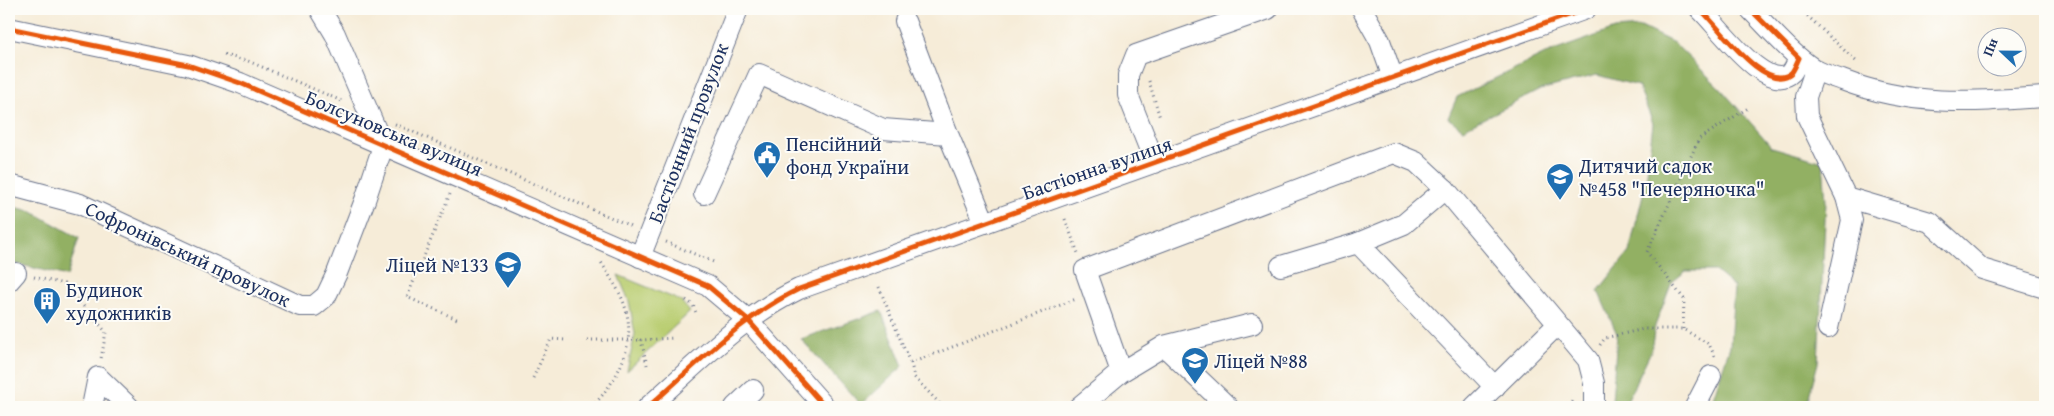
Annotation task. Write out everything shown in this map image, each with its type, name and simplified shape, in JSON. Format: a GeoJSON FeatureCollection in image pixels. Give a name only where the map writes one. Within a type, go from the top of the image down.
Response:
{"type":"FeatureCollection","features":[{"type":"Feature","properties":{"kind":"street"},"geometry":{"type":"LineString","coordinates":[[320,9],[334,34],[383,146]]}},
{"type":"Feature","properties":{"kind":"street","name":"Бастіонний провулок"},"geometry":{"type":"LineString","coordinates":[[640,257],[736,9]]}},
{"type":"Feature","properties":{"kind":"street"},"geometry":{"type":"LineString","coordinates":[[1155,163],[1128,95],[1128,75],[1136,55],[1268,9]]}},
{"type":"Feature","properties":{"kind":"street"},"geometry":{"type":"LineString","coordinates":[[1362,9],[1380,41],[1393,78]]}},
{"type":"Feature","properties":{"kind":"street","name":"Бастіонна вулиця"},"geometry":{"type":"LineString","coordinates":[[648,407],[747,319],[774,301],[799,289],[1586,9]]}},
{"type":"Feature","properties":{"kind":"street"},"geometry":{"type":"LineString","coordinates":[[1700,9],[1754,67],[1768,76],[1783,77],[1792,71],[1799,58]]}},
{"type":"Feature","properties":{"kind":"street"},"geometry":{"type":"LineString","coordinates":[[1750,9],[1799,58],[1815,70],[1859,87],[1915,99],[1950,102],[2045,97]]}},
{"type":"Feature","properties":{"kind":"street"},"geometry":{"type":"LineString","coordinates":[[905,20],[948,134],[985,223]]}},
{"type":"Feature","properties":{"kind":"street","name":"Болсуновська вулиця"},"geometry":{"type":"LineString","coordinates":[[9,28],[188,65],[240,83],[708,286],[747,319],[825,407]]}},
{"type":"Feature","properties":{"kind":"street"},"geometry":{"type":"LineString","coordinates":[[1815,70],[1806,97],[1807,116],[1846,197],[1852,220],[1828,328]]}},
{"type":"Feature","properties":{"kind":"street"},"geometry":{"type":"LineString","coordinates":[[704,194],[759,74],[882,129],[948,134]]}},
{"type":"Feature","properties":{"kind":"street","name":"Софронівський провулок"},"geometry":{"type":"LineString","coordinates":[[9,185],[80,204],[300,306],[314,306],[326,296],[337,273],[383,146]]}},
{"type":"Feature","properties":{"kind":"street"},"geometry":{"type":"LineString","coordinates":[[1121,372],[1085,270],[1394,153],[1416,162],[1445,189],[1588,360],[1594,383],[1594,407]]}},
{"type":"Feature","properties":{"kind":"street"},"geometry":{"type":"LineString","coordinates":[[1281,266],[1358,243],[1404,224],[1445,189]]}},
{"type":"Feature","properties":{"kind":"street"},"geometry":{"type":"LineString","coordinates":[[1846,197],[1930,222],[1982,269],[2045,288]]}},
{"type":"Feature","properties":{"kind":"street"},"geometry":{"type":"LineString","coordinates":[[1358,243],[1495,387]]}},
{"type":"Feature","properties":{"kind":"street"},"geometry":{"type":"LineString","coordinates":[[1079,407],[1121,372],[1164,346],[1252,324]]}},
{"type":"Feature","properties":{"kind":"street"},"geometry":{"type":"LineString","coordinates":[[1474,407],[1559,326]]}},
{"type":"Feature","properties":{"kind":"street"},"geometry":{"type":"LineString","coordinates":[[1164,346],[1228,407]]}},
{"type":"Feature","properties":{"kind":"street"},"geometry":{"type":"LineString","coordinates":[[1695,407],[1711,376]]}},
{"type":"Feature","properties":{"kind":"street"},"geometry":{"type":"LineString","coordinates":[[92,407],[98,377]]}},
{"type":"Feature","properties":{"kind":"street"},"geometry":{"type":"LineString","coordinates":[[98,377],[129,407]]}},
{"type":"Feature","properties":{"kind":"street"},"geometry":{"type":"LineString","coordinates":[[735,407],[753,390]]}},
{"type":"Feature","properties":{"kind":"path"},"geometry":{"type":"LineString","coordinates":[[1800,9],[1862,68]]}},
{"type":"Feature","properties":{"kind":"path"},"geometry":{"type":"LineString","coordinates":[[1140,54],[1160,119]]}},
{"type":"Feature","properties":{"kind":"path"},"geometry":{"type":"LineString","coordinates":[[1683,329],[1684,299],[1647,252],[1699,139],[1748,108]]}},
{"type":"Feature","properties":{"kind":"path"},"geometry":{"type":"LineString","coordinates":[[442,190],[459,198]]}},
{"type":"Feature","properties":{"kind":"path"},"geometry":{"type":"LineString","coordinates":[[450,194],[407,297],[459,320]]}},
{"type":"Feature","properties":{"kind":"path"},"geometry":{"type":"LineString","coordinates":[[1065,219],[1085,270]]}},
{"type":"Feature","properties":{"kind":"path"},"geometry":{"type":"LineString","coordinates":[[592,407],[608,390],[623,362],[630,340],[627,316],[620,293],[596,254]]}},
{"type":"Feature","properties":{"kind":"path"},"geometry":{"type":"LineString","coordinates":[[12,277],[64,284],[106,332],[98,377]]}},
{"type":"Feature","properties":{"kind":"path"},"geometry":{"type":"LineString","coordinates":[[879,287],[914,377],[943,407]]}},
{"type":"Feature","properties":{"kind":"path"},"geometry":{"type":"LineString","coordinates":[[910,363],[1093,293]]}},
{"type":"Feature","properties":{"kind":"path"},"geometry":{"type":"LineString","coordinates":[[1588,360],[1606,338],[1644,329],[1683,329],[1709,344],[1716,361],[1711,376]]}},
{"type":"Feature","properties":{"kind":"path"},"geometry":{"type":"LineString","coordinates":[[587,340],[674,338]]}},
{"type":"Feature","properties":{"kind":"path"},"geometry":{"type":"LineString","coordinates":[[533,378],[551,339],[565,340]]}},
{"type":"Feature","properties":{"kind":"path"},"geometry":{"type":"LineString","coordinates":[[641,340],[647,365]]}},
{"type":"Feature","properties":{"kind":"green space"},"geometry":{"type":"Polygon","coordinates":[[[1641,27],[1674,43],[1721,89],[1772,147],[1823,162],[1826,201],[1818,363],[1806,407],[1710,407],[1730,346],[1734,287],[1715,271],[1686,271],[1672,282],[1655,326],[1651,351],[1624,407],[1620,407],[1612,402],[1617,334],[1598,291],[1629,252],[1646,182],[1653,123],[1638,86],[1597,75],[1540,90],[1463,129],[1448,118],[1457,97],[1545,54],[1615,29],[1641,27]]]}},
{"type":"Feature","properties":{"kind":"green space"},"geometry":{"type":"Polygon","coordinates":[[[9,206],[31,211],[79,238],[67,276],[13,263],[9,268],[9,206]]]}},
{"type":"Feature","properties":{"kind":"green space"},"geometry":{"type":"Polygon","coordinates":[[[618,275],[681,301],[690,312],[627,371],[635,334],[629,301],[618,275]]]}},
{"type":"Feature","properties":{"kind":"green space"},"geometry":{"type":"Polygon","coordinates":[[[881,311],[903,366],[861,405],[801,339],[881,311]]]}},
{"type":"Feature","properties":{"kind":"cycle path"},"geometry":{"type":"LineString","coordinates":[[648,407],[738,328],[778,300],[799,289],[1586,9]]}},
{"type":"Feature","properties":{"kind":"cycle path"},"geometry":{"type":"LineString","coordinates":[[1700,9],[1743,56],[1756,67],[1769,75],[1782,77],[1792,72],[1799,58],[1750,9]]}},
{"type":"Feature","properties":{"kind":"cycle path"},"geometry":{"type":"LineString","coordinates":[[9,28],[188,65],[240,83],[708,286],[747,319],[825,407]]}},
{"type":"Feature","properties":{"kind":"place","name":"Пенсійний фонд України"},"geometry":{"type":"Point","coordinates":[767,179]}},
{"type":"Feature","properties":{"kind":"place","name":"Дитячий садок №458 \"Печеряночка\""},"geometry":{"type":"Point","coordinates":[1560,201]}},
{"type":"Feature","properties":{"kind":"place","name":"Ліцей №133"},"geometry":{"type":"Point","coordinates":[508,289]}},
{"type":"Feature","properties":{"kind":"place","name":"Будинок художників"},"geometry":{"type":"Point","coordinates":[47,325]}},
{"type":"Feature","properties":{"kind":"place","name":"Ліцей №88"},"geometry":{"type":"Point","coordinates":[1195,385]}}]}
